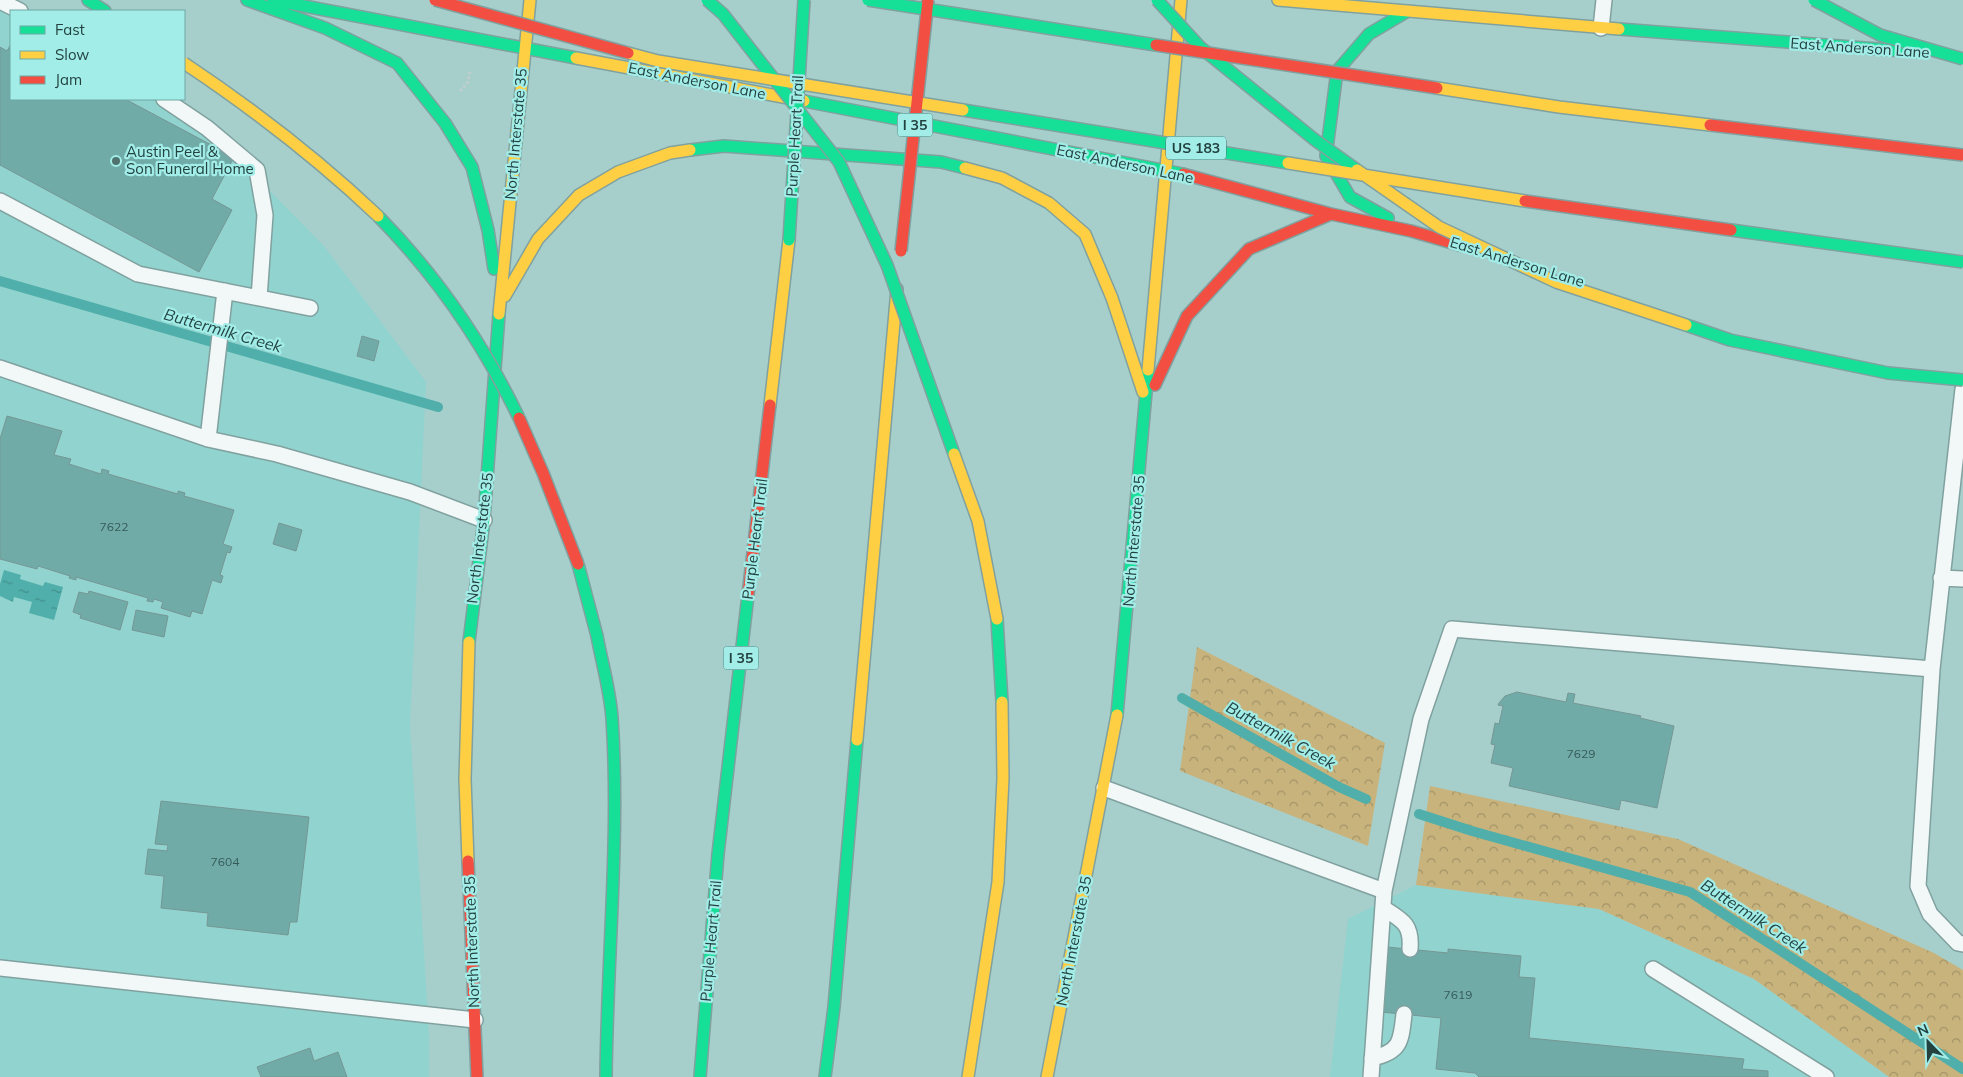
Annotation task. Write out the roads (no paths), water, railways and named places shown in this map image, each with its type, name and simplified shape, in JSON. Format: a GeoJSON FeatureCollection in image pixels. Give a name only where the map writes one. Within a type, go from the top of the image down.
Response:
{"type":"FeatureCollection","features":[{"type":"Feature","properties":{"kind":"main road"},"geometry":{"type":"LineString","coordinates":[[88,0],[103,10]]}},
{"type":"Feature","properties":{"kind":"main road"},"geometry":{"type":"LineString","coordinates":[[247,0],[325,28],[397,63],[445,123],[472,167],[488,230],[500,304]]}},
{"type":"Feature","properties":{"kind":"main road","name":"East Anderson Lane"},"geometry":{"type":"LineString","coordinates":[[273,0],[1166,170],[1331,214],[1411,231],[1682,311]]}},
{"type":"Feature","properties":{"kind":"main road","name":"US 183"},"geometry":{"type":"LineString","coordinates":[[435,0],[658,61],[1497,196],[1963,262]]}},
{"type":"Feature","properties":{"kind":"main road","name":"North Interstate 35"},"geometry":{"type":"LineString","coordinates":[[476,1077],[465,779],[469,630],[484,520],[500,304],[530,0]]}},
{"type":"Feature","properties":{"kind":"main road"},"geometry":{"type":"LineString","coordinates":[[707,0],[723,14],[839,162],[887,266],[978,521],[997,620],[1002,700],[1003,778],[998,882],[968,1077]]}},
{"type":"Feature","properties":{"kind":"main road","name":"Purple Heart Trail"},"geometry":{"type":"LineString","coordinates":[[700,1077],[718,854],[789,240],[804,0]]}},
{"type":"Feature","properties":{"kind":"main road"},"geometry":{"type":"LineString","coordinates":[[868,0],[1558,107],[1963,155]]}},
{"type":"Feature","properties":{"kind":"main road","name":"I 35"},"geometry":{"type":"LineString","coordinates":[[825,1077],[834,1007],[901,251],[928,0]]}},
{"type":"Feature","properties":{"kind":"main road"},"geometry":{"type":"LineString","coordinates":[[1157,0],[1200,47],[1315,140],[1439,227],[1556,282],[1730,340],[1888,373],[1963,380]]}},
{"type":"Feature","properties":{"kind":"main road","name":"North Interstate 35"},"geometry":{"type":"LineString","coordinates":[[1047,1077],[1117,720],[1147,402],[1181,0]]}},
{"type":"Feature","properties":{"kind":"main road","name":"East Anderson Lane"},"geometry":{"type":"LineString","coordinates":[[1278,0],[1488,19],[1963,57]]}},
{"type":"Feature","properties":{"kind":"main road"},"geometry":{"type":"LineString","coordinates":[[1814,0],[1880,35],[1963,57]]}},
{"type":"Feature","properties":{"kind":"main road"},"geometry":{"type":"LineString","coordinates":[[1447,3],[1488,19]]}},
{"type":"Feature","properties":{"kind":"main road"},"geometry":{"type":"LineString","coordinates":[[1406,12],[1369,34],[1337,71],[1326,156],[1350,197],[1411,231]]}},
{"type":"Feature","properties":{"kind":"main road"},"geometry":{"type":"LineString","coordinates":[[185,64],[279,129],[363,202],[400,240],[429,273],[464,320],[524,426],[575,554],[597,636],[612,716],[613,835],[605,1026],[606,1077]]}},
{"type":"Feature","properties":{"kind":"main road"},"geometry":{"type":"LineString","coordinates":[[500,304],[538,239],[579,195],[618,172],[670,153],[724,146],[941,162],[1002,178],[1050,203],[1085,234],[1112,298],[1147,402]]}},
{"type":"Feature","properties":{"kind":"main road"},"geometry":{"type":"LineString","coordinates":[[1147,402],[1187,316],[1250,249],[1331,214]]}},
{"type":"Feature","properties":{"kind":"main road"},"geometry":{"type":"LineString","coordinates":[[1766,336],[1963,384]]}},
{"type":"Feature","properties":{"kind":"lane"},"geometry":{"type":"LineString","coordinates":[[1601,28],[1604,0]]}},
{"type":"Feature","properties":{"kind":"lane"},"geometry":{"type":"LineString","coordinates":[[0,1],[18,10]]}},
{"type":"Feature","properties":{"kind":"lane"},"geometry":{"type":"LineString","coordinates":[[165,100],[207,128],[257,170],[264,215],[259,298]]}},
{"type":"Feature","properties":{"kind":"lane"},"geometry":{"type":"LineString","coordinates":[[0,201],[138,274],[310,308]]}},
{"type":"Feature","properties":{"kind":"lane"},"geometry":{"type":"LineString","coordinates":[[208,439],[225,291]]}},
{"type":"Feature","properties":{"kind":"lane"},"geometry":{"type":"LineString","coordinates":[[0,368],[208,439],[277,454],[410,492],[484,520]]}},
{"type":"Feature","properties":{"kind":"lane"},"geometry":{"type":"LineString","coordinates":[[1963,389],[1932,669],[1918,886],[1930,914],[1958,943],[1963,944]]}},
{"type":"Feature","properties":{"kind":"lane"},"geometry":{"type":"LineString","coordinates":[[1941,578],[1963,579]]}},
{"type":"Feature","properties":{"kind":"lane"},"geometry":{"type":"LineString","coordinates":[[1371,1077],[1384,891],[1421,719],[1452,629],[1932,669]]}},
{"type":"Feature","properties":{"kind":"lane"},"geometry":{"type":"LineString","coordinates":[[1104,788],[1384,891]]}},
{"type":"Feature","properties":{"kind":"lane"},"geometry":{"type":"LineString","coordinates":[[1383,908],[1403,920],[1411,935],[1410,949]]}},
{"type":"Feature","properties":{"kind":"lane"},"geometry":{"type":"LineString","coordinates":[[0,968],[475,1020]]}},
{"type":"Feature","properties":{"kind":"lane"},"geometry":{"type":"LineString","coordinates":[[1653,969],[1826,1077]]}},
{"type":"Feature","properties":{"kind":"lane"},"geometry":{"type":"LineString","coordinates":[[1372,1058],[1387,1055],[1401,1040],[1404,1014]]}},
{"type":"Feature","properties":{"kind":"water"},"geometry":{"type":"Polygon","coordinates":[[[4,570],[21,575],[20,579],[43,586],[45,582],[63,587],[54,620],[29,613],[32,602],[14,597],[13,602],[0,596],[0,584],[4,570]]]}},
{"type":"Feature","properties":{"kind":"waterway","name":"Buttermilk Creek"},"geometry":{"type":"LineString","coordinates":[[0,281],[438,407]]}},
{"type":"Feature","properties":{"kind":"waterway","name":"Buttermilk Creek"},"geometry":{"type":"LineString","coordinates":[[1182,698],[1339,787],[1366,799]]}},
{"type":"Feature","properties":{"kind":"waterway","name":"Buttermilk Creek"},"geometry":{"type":"LineString","coordinates":[[1419,814],[1472,831],[1690,892],[1963,1069]]}},
{"type":"Feature","properties":{"kind":"place","name":"Austin Peel & Son Funeral Home"},"geometry":{"type":"Point","coordinates":[116,161]}}]}
